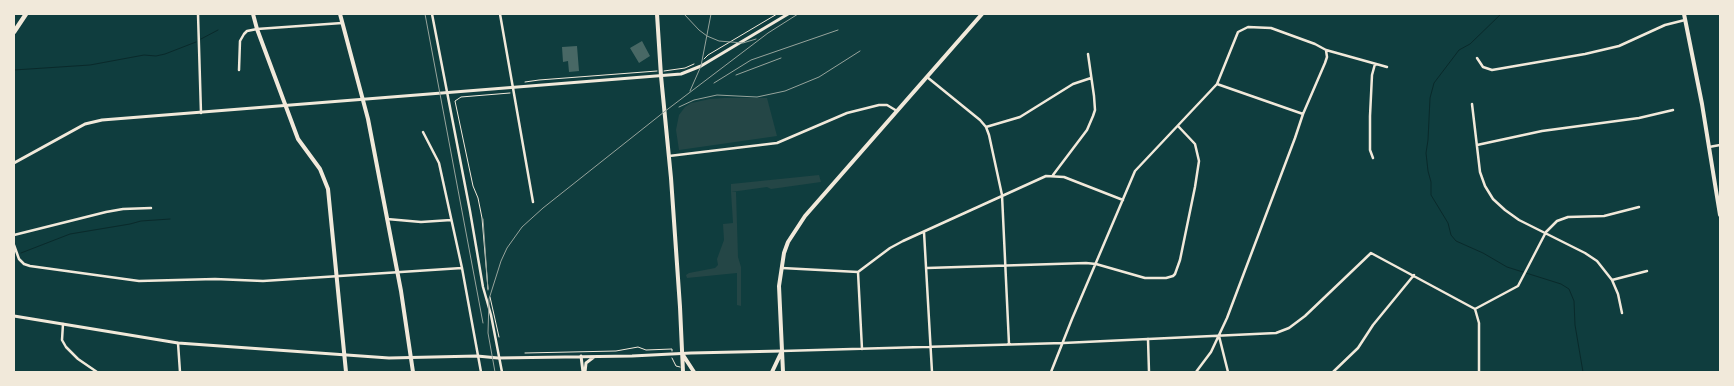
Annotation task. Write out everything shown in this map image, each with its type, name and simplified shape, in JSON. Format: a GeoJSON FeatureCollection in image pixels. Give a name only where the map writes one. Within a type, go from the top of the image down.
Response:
{"type":"FeatureCollection","features":[{"type":"Feature","properties":{"kind":"highway"},"geometry":{"type":"LineString","coordinates":[[14,32],[26,14]]}},
{"type":"Feature","properties":{"kind":"main road"},"geometry":{"type":"LineString","coordinates":[[254,14],[257,29],[298,139],[320,169],[327,186],[338,276],[346,372]]}},
{"type":"Feature","properties":{"kind":"main road"},"geometry":{"type":"LineString","coordinates":[[340,14],[363,98],[397,272],[413,372]]}},
{"type":"Feature","properties":{"kind":"main road"},"geometry":{"type":"LineString","coordinates":[[657,14],[669,156],[682,372]]}},
{"type":"Feature","properties":{"kind":"main road"},"geometry":{"type":"LineString","coordinates":[[783,372],[779,286],[781,268],[788,242],[805,216],[982,14]]}},
{"type":"Feature","properties":{"kind":"main road"},"geometry":{"type":"LineString","coordinates":[[1684,14],[1720,215]]}},
{"type":"Feature","properties":{"kind":"main road"},"geometry":{"type":"LineString","coordinates":[[772,372],[782,351]]}},
{"type":"Feature","properties":{"kind":"main road"},"geometry":{"type":"LineString","coordinates":[[682,354],[694,372]]}},
{"type":"Feature","properties":{"kind":"street"},"geometry":{"type":"LineString","coordinates":[[198,14],[202,113]]}},
{"type":"Feature","properties":{"kind":"street"},"geometry":{"type":"LineString","coordinates":[[432,14],[483,287],[491,315],[502,372]]}},
{"type":"Feature","properties":{"kind":"street"},"geometry":{"type":"LineString","coordinates":[[500,14],[533,202]]}},
{"type":"Feature","properties":{"kind":"street"},"geometry":{"type":"LineString","coordinates":[[14,163],[92,122],[363,98],[681,74],[701,66],[788,14]]}},
{"type":"Feature","properties":{"kind":"street"},"geometry":{"type":"LineString","coordinates":[[1477,58],[1483,67],[1492,70],[1585,54],[1619,46],[1666,25],[1685,20]]}},
{"type":"Feature","properties":{"kind":"street"},"geometry":{"type":"LineString","coordinates":[[239,70],[240,46],[242,37],[247,31],[342,23]]}},
{"type":"Feature","properties":{"kind":"street"},"geometry":{"type":"LineString","coordinates":[[1051,372],[1135,171],[1217,84],[1236,36],[1241,30],[1253,27],[1271,28],[1326,50],[1388,67]]}},
{"type":"Feature","properties":{"kind":"street"},"geometry":{"type":"LineString","coordinates":[[1196,372],[1220,336],[1295,138],[1302,114],[1325,64],[1327,58],[1326,50]]}},
{"type":"Feature","properties":{"kind":"street"},"geometry":{"type":"LineString","coordinates":[[1053,175],[1091,123],[1095,110],[1088,54]]}},
{"type":"Feature","properties":{"kind":"street"},"geometry":{"type":"LineString","coordinates":[[1374,158],[1370,150],[1370,116],[1372,75],[1375,64]]}},
{"type":"Feature","properties":{"kind":"street"},"geometry":{"type":"LineString","coordinates":[[927,77],[974,114],[986,127],[1002,195],[1009,344]]}},
{"type":"Feature","properties":{"kind":"street"},"geometry":{"type":"LineString","coordinates":[[986,127],[1020,116],[1073,84],[1091,78]]}},
{"type":"Feature","properties":{"kind":"street"},"geometry":{"type":"LineString","coordinates":[[1217,84],[1302,114]]}},
{"type":"Feature","properties":{"kind":"street"},"geometry":{"type":"LineString","coordinates":[[1472,104],[1482,178],[1493,199],[1512,215],[1588,255],[1602,266],[1612,280],[1618,294],[1622,313]]}},
{"type":"Feature","properties":{"kind":"street"},"geometry":{"type":"LineString","coordinates":[[669,156],[777,142],[847,113],[879,105],[886,105],[897,111]]}},
{"type":"Feature","properties":{"kind":"street"},"geometry":{"type":"LineString","coordinates":[[1477,145],[1542,132],[1639,118],[1673,110]]}},
{"type":"Feature","properties":{"kind":"street"},"geometry":{"type":"LineString","coordinates":[[927,268],[1096,264],[1145,278],[1166,278],[1175,274],[1195,187],[1198,161],[1195,144],[1178,126]]}},
{"type":"Feature","properties":{"kind":"street"},"geometry":{"type":"LineString","coordinates":[[423,132],[439,163],[462,268],[481,372]]}},
{"type":"Feature","properties":{"kind":"street"},"geometry":{"type":"LineString","coordinates":[[1709,147],[1720,145]]}},
{"type":"Feature","properties":{"kind":"street"},"geometry":{"type":"LineString","coordinates":[[781,268],[858,272],[890,248],[1046,176],[1064,177],[1123,200]]}},
{"type":"Feature","properties":{"kind":"street"},"geometry":{"type":"LineString","coordinates":[[1475,309],[1518,286],[1546,233],[1557,221],[1564,218],[1604,216],[1639,207]]}},
{"type":"Feature","properties":{"kind":"street"},"geometry":{"type":"LineString","coordinates":[[14,235],[106,212],[151,208]]}},
{"type":"Feature","properties":{"kind":"street"},"geometry":{"type":"LineString","coordinates":[[387,219],[421,222],[451,220]]}},
{"type":"Feature","properties":{"kind":"street"},"geometry":{"type":"LineString","coordinates":[[924,232],[932,372]]}},
{"type":"Feature","properties":{"kind":"street"},"geometry":{"type":"LineString","coordinates":[[14,245],[21,262],[30,266],[130,280],[215,279],[263,281],[462,268]]}},
{"type":"Feature","properties":{"kind":"street"},"geometry":{"type":"LineString","coordinates":[[14,316],[178,343],[344,356],[412,358],[682,354],[1063,343],[1220,336],[1276,333],[1289,328],[1305,316],[1372,253],[1475,309],[1479,323],[1479,372]]}},
{"type":"Feature","properties":{"kind":"street"},"geometry":{"type":"LineString","coordinates":[[1612,280],[1647,271]]}},
{"type":"Feature","properties":{"kind":"street"},"geometry":{"type":"LineString","coordinates":[[858,272],[862,349]]}},
{"type":"Feature","properties":{"kind":"street"},"geometry":{"type":"LineString","coordinates":[[1333,372],[1358,348],[1414,275]]}},
{"type":"Feature","properties":{"kind":"street"},"geometry":{"type":"LineString","coordinates":[[62,324],[62,340],[66,347],[78,360],[97,372]]}},
{"type":"Feature","properties":{"kind":"street"},"geometry":{"type":"LineString","coordinates":[[1220,336],[1228,372]]}},
{"type":"Feature","properties":{"kind":"street"},"geometry":{"type":"LineString","coordinates":[[1148,339],[1149,372]]}},
{"type":"Feature","properties":{"kind":"street"},"geometry":{"type":"LineString","coordinates":[[178,343],[180,372]]}},
{"type":"Feature","properties":{"kind":"street"},"geometry":{"type":"LineString","coordinates":[[581,356],[584,372]]}},
{"type":"Feature","properties":{"kind":"street"},"geometry":{"type":"LineString","coordinates":[[584,372],[587,362],[596,356]]}},
{"type":"Feature","properties":{"kind":"path"},"geometry":{"type":"LineString","coordinates":[[701,62],[708,55],[777,14]]}},
{"type":"Feature","properties":{"kind":"path"},"geometry":{"type":"LineString","coordinates":[[666,71],[697,64]]}},
{"type":"Feature","properties":{"kind":"path"},"geometry":{"type":"LineString","coordinates":[[522,83],[655,71]]}},
{"type":"Feature","properties":{"kind":"path"},"geometry":{"type":"LineString","coordinates":[[488,290],[481,210],[473,186],[456,101],[459,97],[464,96],[511,93]]}},
{"type":"Feature","properties":{"kind":"path"},"geometry":{"type":"LineString","coordinates":[[490,297],[497,321],[500,343]]}},
{"type":"Feature","properties":{"kind":"shaded area"},"geometry":{"type":"Polygon","coordinates":[[[724,98],[767,98],[777,136],[679,150],[676,130],[679,115],[685,107],[691,103],[724,98]]]}},
{"type":"Feature","properties":{"kind":"shaded area"},"geometry":{"type":"Polygon","coordinates":[[[819,175],[821,182],[731,192],[731,184],[819,175]]]}},
{"type":"Feature","properties":{"kind":"shaded area"},"geometry":{"type":"Polygon","coordinates":[[[731,192],[736,192],[738,257],[741,267],[741,306],[737,305],[737,273],[687,278],[686,275],[715,268],[718,265],[717,259],[724,240],[723,224],[733,223],[731,192]]]}},
{"type":"Feature","properties":{"kind":"building"},"geometry":{"type":"Polygon","coordinates":[[[642,41],[650,56],[639,63],[630,48],[642,41]]]}},
{"type":"Feature","properties":{"kind":"building"},"geometry":{"type":"Polygon","coordinates":[[[577,46],[579,71],[569,72],[568,61],[563,62],[562,47],[577,46]]]}},
{"type":"Feature","properties":{"kind":"waterway"},"geometry":{"type":"LineString","coordinates":[[1501,14],[1470,44],[1459,50],[1434,83],[1430,98],[1426,153],[1431,182],[1431,195],[1448,223],[1451,235],[1456,241],[1483,253],[1507,267],[1561,284],[1569,289],[1574,301],[1575,325],[1583,372]]}},
{"type":"Feature","properties":{"kind":"waterway"},"geometry":{"type":"LineString","coordinates":[[201,39],[218,30]]}},
{"type":"Feature","properties":{"kind":"waterway"},"geometry":{"type":"LineString","coordinates":[[14,70],[90,65],[144,55],[156,56],[196,42]]}},
{"type":"Feature","properties":{"kind":"waterway"},"geometry":{"type":"LineString","coordinates":[[21,253],[70,234],[141,221],[170,219]]}},
{"type":"Feature","properties":{"kind":"railway"},"geometry":{"type":"LineString","coordinates":[[425,14],[483,323]]}},
{"type":"Feature","properties":{"kind":"railway"},"geometry":{"type":"LineString","coordinates":[[684,14],[699,30],[719,41],[743,43],[756,39]]}},
{"type":"Feature","properties":{"kind":"railway"},"geometry":{"type":"LineString","coordinates":[[690,91],[701,66],[711,14]]}},
{"type":"Feature","properties":{"kind":"railway"},"geometry":{"type":"LineString","coordinates":[[495,372],[488,333],[489,299],[501,261],[507,248],[522,227],[543,208],[664,112],[768,33],[798,14]]}},
{"type":"Feature","properties":{"kind":"railway"},"geometry":{"type":"LineString","coordinates":[[714,83],[751,60],[838,30]]}},
{"type":"Feature","properties":{"kind":"railway"},"geometry":{"type":"LineString","coordinates":[[679,107],[694,100],[717,95],[757,97],[785,91],[819,77],[860,51]]}},
{"type":"Feature","properties":{"kind":"railway"},"geometry":{"type":"LineString","coordinates":[[736,75],[781,58]]}},
{"type":"Feature","properties":{"kind":"railway"},"geometry":{"type":"LineString","coordinates":[[483,219],[488,290]]}}]}
